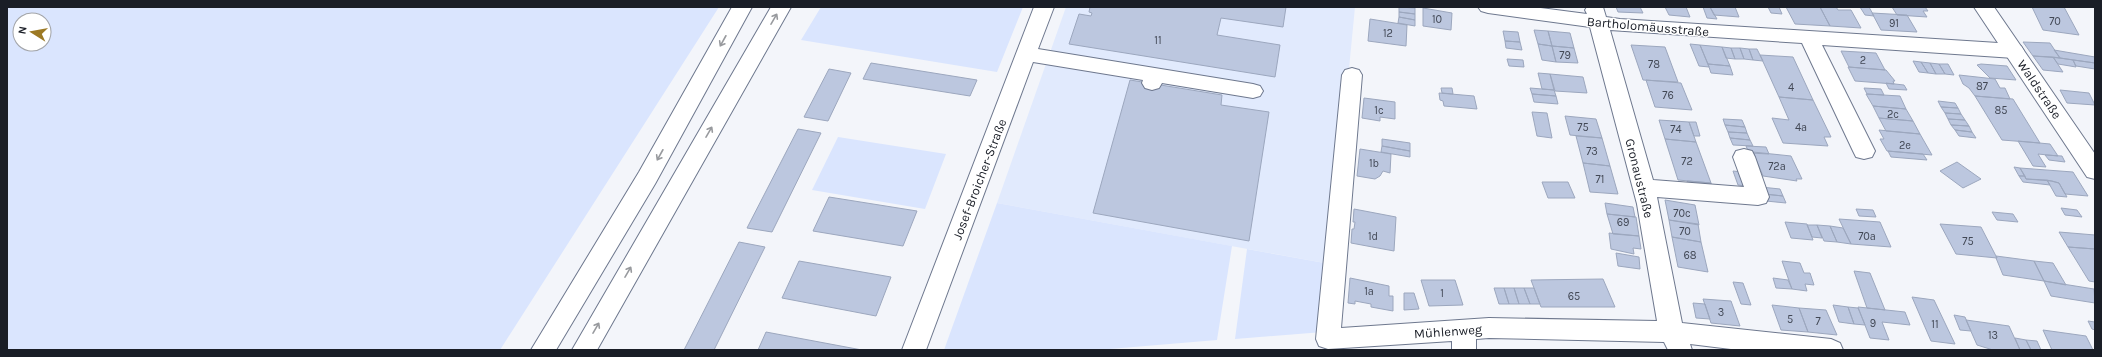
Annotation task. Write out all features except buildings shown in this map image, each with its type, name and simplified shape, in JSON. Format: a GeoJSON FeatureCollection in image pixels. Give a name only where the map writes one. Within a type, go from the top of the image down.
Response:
{"type":"FeatureCollection","features":[{"type":"Feature","properties":{"kind":"street"},"geometry":{"type":"LineString","coordinates":[[543,350],[642,185],[742,7]]}},
{"type":"Feature","properties":{"kind":"street"},"geometry":{"type":"LineString","coordinates":[[584,350],[781,7]]}},
{"type":"Feature","properties":{"kind":"street","name":"Josef-Broicher-Straße"},"geometry":{"type":"LineString","coordinates":[[914,350],[1044,7]]}},
{"type":"Feature","properties":{"kind":"street","name":"Bartholomäusstraße"},"geometry":{"type":"LineString","coordinates":[[1488,7],[1597,15],[1809,38],[2014,51]]}},
{"type":"Feature","properties":{"kind":"street","name":"Waldstraße"},"geometry":{"type":"LineString","coordinates":[[1984,7],[2095,171]]}},
{"type":"Feature","properties":{"kind":"street","name":"Gronaustraße"},"geometry":{"type":"LineString","coordinates":[[1597,15],[1644,188],[1675,341]]}},
{"type":"Feature","properties":{"kind":"street"},"geometry":{"type":"LineString","coordinates":[[1809,38],[1864,151]]}},
{"type":"Feature","properties":{"kind":"street"},"geometry":{"type":"LineString","coordinates":[[1026,54],[1153,79],[1253,91]]}},
{"type":"Feature","properties":{"kind":"street","name":"Mühlenweg"},"geometry":{"type":"LineString","coordinates":[[1352,75],[1328,339],[1464,340],[1489,328],[1831,350]]}},
{"type":"Feature","properties":{"kind":"street"},"geometry":{"type":"LineString","coordinates":[[1644,188],[1758,196],[1744,157]]}},
{"type":"Feature","properties":{"kind":"shaded area"},"geometry":{"type":"Polygon","coordinates":[[[7,7],[719,7],[500,350],[7,350],[7,7]]]}},
{"type":"Feature","properties":{"kind":"shaded area"},"geometry":{"type":"Polygon","coordinates":[[[821,7],[1023,7],[997,72],[801,40],[821,7]]]}},
{"type":"Feature","properties":{"kind":"shaded area"},"geometry":{"type":"Polygon","coordinates":[[[1066,7],[1355,7],[1330,264],[997,203],[1066,7]]]}},
{"type":"Feature","properties":{"kind":"shaded area"},"geometry":{"type":"Polygon","coordinates":[[[838,137],[946,154],[925,209],[812,190],[838,137]]]}},
{"type":"Feature","properties":{"kind":"shaded area"},"geometry":{"type":"Polygon","coordinates":[[[997,203],[1232,246],[1217,340],[1098,350],[944,350],[997,203]]]}},
{"type":"Feature","properties":{"kind":"shaded area"},"geometry":{"type":"Polygon","coordinates":[[[1247,249],[1330,264],[1323,332],[1235,339],[1247,249]]]}}]}
